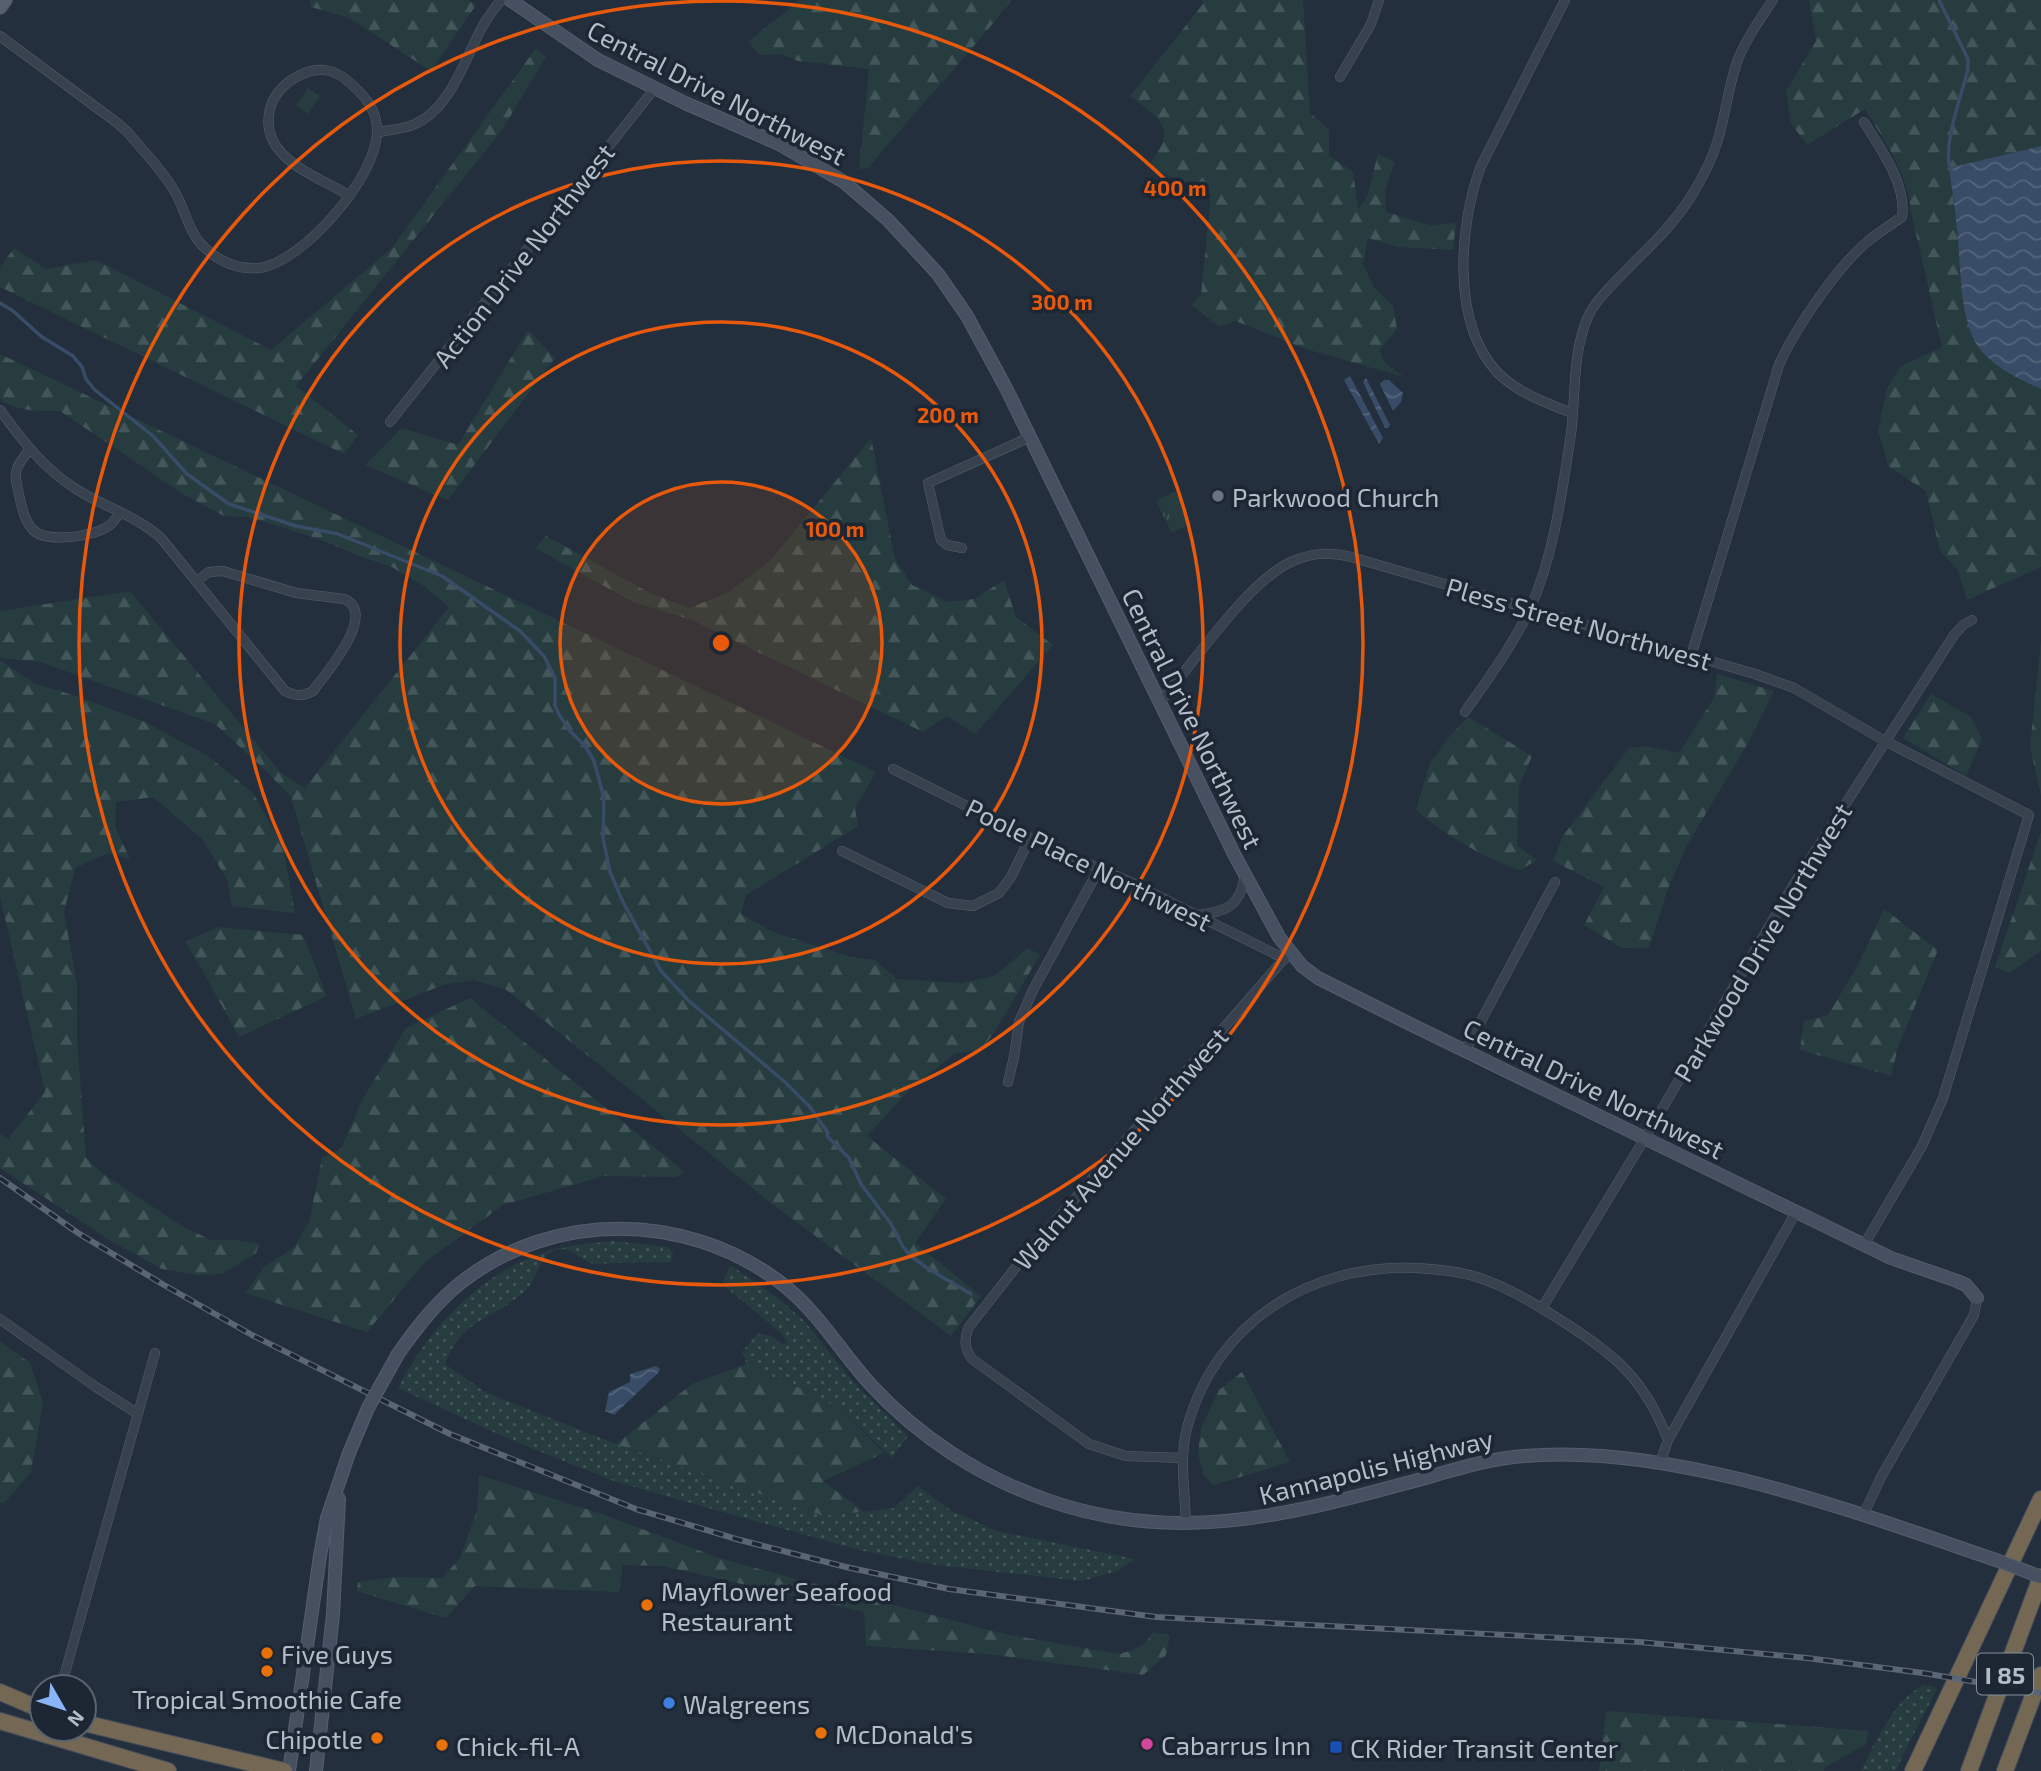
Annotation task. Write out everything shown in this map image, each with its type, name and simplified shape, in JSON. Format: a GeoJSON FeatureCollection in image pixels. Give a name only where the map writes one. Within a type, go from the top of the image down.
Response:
{"type":"FeatureCollection","features":[{"type":"Feature","properties":{"kind":"highway"},"geometry":{"type":"LineString","coordinates":[[1913,1771],[2041,1499]]}},
{"type":"Feature","properties":{"kind":"highway","name":"I 85"},"geometry":{"type":"LineString","coordinates":[[1969,1771],[2041,1577]]}},
{"type":"Feature","properties":{"kind":"highway","name":"I 85"},"geometry":{"type":"LineString","coordinates":[[2005,1771],[2041,1675]]}},
{"type":"Feature","properties":{"kind":"highway"},"geometry":{"type":"LineString","coordinates":[[0,1692],[28,1704]]}},
{"type":"Feature","properties":{"kind":"highway"},"geometry":{"type":"LineString","coordinates":[[0,1721],[168,1771]]}},
{"type":"Feature","properties":{"kind":"highway"},"geometry":{"type":"LineString","coordinates":[[98,1726],[284,1771]]}},
{"type":"Feature","properties":{"kind":"main road"},"geometry":{"type":"LineString","coordinates":[[0,7],[5,0]]}},
{"type":"Feature","properties":{"kind":"main road","name":"Central Drive Northwest"},"geometry":{"type":"LineString","coordinates":[[510,0],[598,60],[779,144],[826,169],[888,220],[930,264],[967,316],[1030,437],[1287,956],[1318,978],[1645,1139],[1891,1258],[1966,1285],[1977,1298]]}},
{"type":"Feature","properties":{"kind":"main road","name":"Kannapolis Highway"},"geometry":{"type":"LineString","coordinates":[[289,1771],[327,1518],[349,1453],[368,1409],[398,1353],[432,1310],[461,1282],[505,1255],[554,1236],[604,1228],[674,1234],[719,1249],[761,1269],[779,1281],[813,1312],[853,1364],[889,1403],[927,1436],[966,1463],[1017,1489],[1076,1509],[1111,1517],[1186,1523],[1253,1520],[1288,1514],[1484,1463],[1521,1456],[1583,1455],[1660,1463],[1774,1489],[1863,1516],[2041,1577]]}},
{"type":"Feature","properties":{"kind":"main road","name":"Kannapolis Highway"},"geometry":{"type":"LineString","coordinates":[[316,1771],[333,1614],[340,1481]]}},
{"type":"Feature","properties":{"kind":"main road"},"geometry":{"type":"LineString","coordinates":[[0,1699],[28,1706]]}},
{"type":"Feature","properties":{"kind":"street"},"geometry":{"type":"LineString","coordinates":[[378,132],[418,123],[438,106],[454,84],[485,22],[500,0]]}},
{"type":"Feature","properties":{"kind":"street"},"geometry":{"type":"LineString","coordinates":[[1340,77],[1371,24],[1379,0]]}},
{"type":"Feature","properties":{"kind":"street"},"geometry":{"type":"LineString","coordinates":[[1565,0],[1477,178],[1466,218],[1464,257],[1470,314],[1476,337],[1486,357],[1498,373],[1522,391],[1572,413]]}},
{"type":"Feature","properties":{"kind":"street"},"geometry":{"type":"LineString","coordinates":[[1465,712],[1496,668],[1529,610],[1544,572],[1557,518],[1579,344],[1587,318],[1596,303],[1665,230],[1688,201],[1705,172],[1718,139],[1739,59],[1753,30],[1773,0]]}},
{"type":"Feature","properties":{"kind":"street"},"geometry":{"type":"LineString","coordinates":[[0,36],[125,129],[175,191],[195,236],[203,246],[234,266],[261,268],[282,261],[296,252],[324,225],[348,195],[373,156],[378,132],[374,113],[362,93],[343,76],[328,70],[306,72],[290,80],[271,104],[268,129],[277,149],[287,160],[348,195]]}},
{"type":"Feature","properties":{"kind":"street","name":"Action Drive Northwest"},"geometry":{"type":"LineString","coordinates":[[390,422],[655,88]]}},
{"type":"Feature","properties":{"kind":"street"},"geometry":{"type":"LineString","coordinates":[[1691,656],[1786,348],[1848,261],[1866,243],[1902,217],[1904,204],[1896,180],[1864,122]]}},
{"type":"Feature","properties":{"kind":"street"},"geometry":{"type":"LineString","coordinates":[[0,410],[51,471],[75,488],[150,528],[198,580],[285,691],[295,695],[305,695],[313,691],[352,634],[356,621],[355,609],[344,599],[296,593],[223,571],[209,572],[198,580]]}},
{"type":"Feature","properties":{"kind":"street"},"geometry":{"type":"LineString","coordinates":[[962,548],[947,545],[941,540],[928,483],[1030,437]]}},
{"type":"Feature","properties":{"kind":"street"},"geometry":{"type":"LineString","coordinates":[[30,449],[16,466],[15,478],[25,518],[37,533],[60,538],[94,532],[110,525],[121,513]]}},
{"type":"Feature","properties":{"kind":"street","name":"Pless Street Northwest"},"geometry":{"type":"LineString","coordinates":[[1160,702],[1253,590],[1272,573],[1299,558],[1329,553],[1351,557],[1755,674],[1794,688],[1885,741],[2029,815],[1943,1098],[1922,1146],[1864,1245]]}},
{"type":"Feature","properties":{"kind":"street","name":"Parkwood Drive Northwest"},"geometry":{"type":"LineString","coordinates":[[1542,1308],[1645,1139],[1794,884],[1885,741],[1933,672],[1954,635],[1963,625],[1972,621]]}},
{"type":"Feature","properties":{"kind":"street","name":"Poole Place Northwest"},"geometry":{"type":"LineString","coordinates":[[893,769],[1030,838],[1287,956]]}},
{"type":"Feature","properties":{"kind":"street"},"geometry":{"type":"LineString","coordinates":[[842,851],[948,903],[973,906],[999,893],[1011,877],[1030,838]]}},
{"type":"Feature","properties":{"kind":"street"},"geometry":{"type":"LineString","coordinates":[[1008,1082],[1019,1022],[1033,990],[1099,869]]}},
{"type":"Feature","properties":{"kind":"street"},"geometry":{"type":"LineString","coordinates":[[1196,915],[1223,910],[1233,905],[1242,890],[1245,875]]}},
{"type":"Feature","properties":{"kind":"street"},"geometry":{"type":"LineString","coordinates":[[1465,1051],[1555,882]]}},
{"type":"Feature","properties":{"kind":"street","name":"Walnut Avenue Northwest"},"geometry":{"type":"LineString","coordinates":[[1182,1458],[1126,1456],[1089,1444],[972,1359],[967,1350],[965,1336],[969,1327],[1023,1258],[1287,956]]}},
{"type":"Feature","properties":{"kind":"street"},"geometry":{"type":"LineString","coordinates":[[1660,1463],[1666,1444],[1796,1212]]}},
{"type":"Feature","properties":{"kind":"street"},"geometry":{"type":"LineString","coordinates":[[1186,1523],[1182,1458],[1191,1415],[1208,1378],[1226,1349],[1244,1328],[1278,1302],[1336,1276],[1360,1270],[1391,1267],[1439,1269],[1475,1276],[1542,1308],[1616,1358],[1652,1402],[1666,1444]]}},
{"type":"Feature","properties":{"kind":"street"},"geometry":{"type":"LineString","coordinates":[[1863,1516],[1881,1477],[1974,1315],[1977,1298]]}},
{"type":"Feature","properties":{"kind":"street"},"geometry":{"type":"LineString","coordinates":[[0,1319],[138,1414]]}},
{"type":"Feature","properties":{"kind":"street"},"geometry":{"type":"LineString","coordinates":[[65,1673],[155,1353]]}},
{"type":"Feature","properties":{"kind":"green space"},"geometry":{"type":"Polygon","coordinates":[[[310,0],[469,0],[476,5],[431,71],[349,18],[311,7],[310,0]]]}},
{"type":"Feature","properties":{"kind":"green space"},"geometry":{"type":"Polygon","coordinates":[[[799,0],[1012,0],[868,168],[859,169],[869,69],[798,61],[781,54],[760,55],[748,42],[799,0]]]}},
{"type":"Feature","properties":{"kind":"green space"},"geometry":{"type":"Polygon","coordinates":[[[1203,0],[1303,0],[1310,113],[1329,130],[1329,156],[1353,172],[1358,209],[1367,197],[1378,154],[1395,162],[1385,191],[1386,212],[1430,225],[1456,223],[1453,250],[1398,247],[1368,238],[1363,264],[1374,287],[1393,306],[1397,329],[1379,350],[1385,363],[1404,377],[1306,349],[1235,321],[1220,327],[1191,305],[1201,295],[1211,195],[1148,166],[1162,143],[1163,126],[1151,112],[1130,96],[1203,4],[1203,0]]]}},
{"type":"Feature","properties":{"kind":"green space"},"geometry":{"type":"Polygon","coordinates":[[[1809,0],[2041,0],[2041,146],[1949,170],[1957,226],[1960,278],[1972,332],[2003,369],[2041,389],[2041,567],[1967,600],[1958,570],[1940,551],[1926,491],[1889,467],[1878,431],[1887,388],[1901,366],[1942,347],[1905,184],[1894,158],[1865,109],[1807,145],[1791,123],[1786,91],[1816,41],[1809,0]]]}},
{"type":"Feature","properties":{"kind":"green space"},"geometry":{"type":"Polygon","coordinates":[[[536,48],[546,57],[502,130],[296,386],[358,435],[344,454],[0,287],[0,267],[14,248],[46,269],[96,260],[271,350],[392,248],[536,48]]]}},
{"type":"Feature","properties":{"kind":"green space"},"geometry":{"type":"Polygon","coordinates":[[[308,88],[320,96],[308,114],[296,106],[308,88]]]}},
{"type":"Feature","properties":{"kind":"green space"},"geometry":{"type":"Polygon","coordinates":[[[528,330],[555,358],[448,500],[365,465],[402,428],[458,445],[528,330]]]}},
{"type":"Feature","properties":{"kind":"green space"},"geometry":{"type":"Polygon","coordinates":[[[0,354],[876,772],[855,808],[858,826],[746,895],[741,914],[773,932],[851,957],[875,960],[897,979],[961,983],[994,976],[1028,948],[1040,955],[1005,1016],[981,1050],[956,1053],[913,1086],[867,1136],[946,1199],[915,1243],[981,1296],[951,1336],[772,1204],[505,989],[473,980],[443,985],[356,1019],[291,797],[266,771],[215,724],[40,662],[0,658],[0,611],[130,591],[282,774],[305,788],[449,607],[424,586],[390,566],[278,526],[248,517],[224,516],[183,494],[60,411],[29,410],[7,403],[0,399],[0,354]]]}},
{"type":"Feature","properties":{"kind":"green space"},"geometry":{"type":"Polygon","coordinates":[[[871,438],[895,559],[912,585],[948,602],[974,599],[1004,580],[1016,617],[1053,645],[975,734],[947,716],[923,732],[692,620],[633,602],[535,548],[546,536],[650,593],[689,608],[727,593],[770,561],[871,438]]]}},
{"type":"Feature","properties":{"kind":"green space"},"geometry":{"type":"Polygon","coordinates":[[[1175,491],[1191,523],[1172,533],[1156,501],[1175,491]]]}},
{"type":"Feature","properties":{"kind":"green space"},"geometry":{"type":"Polygon","coordinates":[[[2041,641],[2041,796],[2030,747],[2041,641]]]}},
{"type":"Feature","properties":{"kind":"green space"},"geometry":{"type":"Polygon","coordinates":[[[0,660],[34,683],[145,722],[208,756],[253,793],[283,847],[295,913],[232,906],[227,879],[202,839],[153,797],[116,802],[115,827],[130,859],[108,853],[75,868],[64,912],[77,985],[77,1038],[86,1158],[103,1174],[182,1226],[211,1240],[259,1244],[256,1253],[222,1274],[196,1275],[162,1269],[111,1241],[0,1168],[0,1134],[8,1139],[45,1092],[0,896],[0,660]]]}},
{"type":"Feature","properties":{"kind":"green space"},"geometry":{"type":"Polygon","coordinates":[[[1717,674],[1774,691],[1748,743],[1687,845],[1667,891],[1649,948],[1622,948],[1584,925],[1604,887],[1553,861],[1563,836],[1629,748],[1646,746],[1679,753],[1714,698],[1717,674]]]}},
{"type":"Feature","properties":{"kind":"green space"},"geometry":{"type":"Polygon","coordinates":[[[1931,694],[1971,717],[1982,739],[1966,776],[1903,738],[1931,694]]]}},
{"type":"Feature","properties":{"kind":"green space"},"geometry":{"type":"Polygon","coordinates":[[[1468,717],[1532,756],[1519,786],[1517,846],[1537,860],[1520,870],[1465,845],[1416,810],[1430,763],[1468,717]]]}},
{"type":"Feature","properties":{"kind":"green space"},"geometry":{"type":"Polygon","coordinates":[[[2041,832],[2041,951],[2009,973],[1995,967],[2041,832]]]}},
{"type":"Feature","properties":{"kind":"green space"},"geometry":{"type":"Polygon","coordinates":[[[1884,909],[1938,950],[1898,1047],[1891,1076],[1800,1050],[1804,1021],[1828,1015],[1859,963],[1884,909]]]}},
{"type":"Feature","properties":{"kind":"green space"},"geometry":{"type":"Polygon","coordinates":[[[218,927],[303,935],[327,996],[239,1037],[185,942],[218,927]]]}},
{"type":"Feature","properties":{"kind":"green space"},"geometry":{"type":"Polygon","coordinates":[[[470,998],[685,1172],[676,1177],[604,1176],[503,1205],[424,1263],[367,1332],[245,1293],[264,1267],[294,1247],[309,1222],[322,1158],[341,1149],[362,1100],[406,1028],[470,998]]]}},
{"type":"Feature","properties":{"kind":"green space"},"geometry":{"type":"Polygon","coordinates":[[[613,1241],[668,1247],[673,1252],[671,1262],[596,1264],[566,1250],[555,1250],[544,1259],[525,1291],[469,1328],[460,1337],[445,1364],[485,1392],[616,1444],[821,1515],[894,1508],[918,1486],[950,1510],[997,1531],[1135,1559],[1116,1572],[1081,1581],[936,1565],[859,1550],[616,1482],[502,1436],[398,1388],[411,1364],[444,1320],[485,1283],[508,1268],[559,1248],[613,1241]]]}},
{"type":"Feature","properties":{"kind":"green space"},"geometry":{"type":"Polygon","coordinates":[[[730,1265],[778,1298],[805,1322],[855,1384],[908,1436],[892,1458],[844,1412],[807,1390],[768,1378],[756,1360],[747,1364],[742,1352],[757,1334],[770,1335],[783,1345],[787,1342],[782,1334],[722,1284],[730,1265]]]}},
{"type":"Feature","properties":{"kind":"green space"},"geometry":{"type":"Polygon","coordinates":[[[0,1341],[30,1363],[43,1402],[31,1472],[5,1502],[0,1503],[0,1341]]]}},
{"type":"Feature","properties":{"kind":"green space"},"geometry":{"type":"Polygon","coordinates":[[[756,1360],[768,1378],[807,1390],[844,1412],[884,1453],[823,1481],[864,1512],[821,1515],[616,1444],[692,1384],[756,1360]]]}},
{"type":"Feature","properties":{"kind":"green space"},"geometry":{"type":"Polygon","coordinates":[[[1242,1372],[1290,1462],[1213,1485],[1204,1475],[1198,1454],[1201,1428],[1219,1390],[1242,1372]]]}},
{"type":"Feature","properties":{"kind":"green space"},"geometry":{"type":"Polygon","coordinates":[[[479,1475],[599,1513],[722,1559],[1004,1634],[1119,1654],[1143,1644],[1152,1632],[1170,1635],[1166,1655],[1143,1675],[988,1654],[866,1646],[864,1612],[663,1566],[623,1565],[619,1592],[475,1586],[446,1618],[357,1591],[358,1582],[396,1577],[442,1578],[460,1558],[477,1510],[479,1475]]]}},
{"type":"Feature","properties":{"kind":"green space"},"geometry":{"type":"Polygon","coordinates":[[[1924,1685],[1937,1688],[1896,1771],[1861,1771],[1879,1735],[1903,1700],[1924,1685]]]}},
{"type":"Feature","properties":{"kind":"green space"},"geometry":{"type":"Polygon","coordinates":[[[1606,1711],[1869,1731],[1866,1744],[1824,1768],[1824,1771],[1599,1771],[1606,1711]]]}},
{"type":"Feature","properties":{"kind":"water"},"geometry":{"type":"Polygon","coordinates":[[[2041,146],[2041,389],[1998,366],[1976,344],[1962,296],[1949,170],[2041,146]]]}},
{"type":"Feature","properties":{"kind":"water"},"geometry":{"type":"Polygon","coordinates":[[[1350,376],[1383,438],[1379,444],[1344,380],[1350,376]]]}},
{"type":"Feature","properties":{"kind":"water"},"geometry":{"type":"Polygon","coordinates":[[[1366,378],[1390,425],[1388,428],[1385,428],[1363,382],[1366,378]]]}},
{"type":"Feature","properties":{"kind":"water"},"geometry":{"type":"Polygon","coordinates":[[[1389,380],[1403,393],[1401,402],[1393,411],[1380,384],[1389,380]]]}},
{"type":"Feature","properties":{"kind":"water"},"geometry":{"type":"Polygon","coordinates":[[[656,1366],[660,1369],[659,1372],[614,1415],[605,1411],[609,1392],[630,1382],[630,1374],[656,1366]]]}},
{"type":"Feature","properties":{"kind":"waterway"},"geometry":{"type":"LineString","coordinates":[[1939,0],[1968,59],[1968,69],[1950,136],[1949,163],[1952,173]]}},
{"type":"Feature","properties":{"kind":"waterway"},"geometry":{"type":"LineString","coordinates":[[0,303],[42,337],[73,356],[95,390],[153,436],[187,474],[229,504],[296,526],[338,534],[442,576],[520,631],[544,656],[555,678],[555,706],[594,761],[604,798],[603,838],[610,872],[623,902],[661,971],[689,1001],[785,1082],[810,1107],[828,1133],[827,1136],[849,1158],[861,1184],[911,1256],[971,1294]]}},
{"type":"Feature","properties":{"kind":"railway"},"geometry":{"type":"LineString","coordinates":[[0,1178],[78,1233],[164,1285],[252,1335],[450,1434],[636,1509],[740,1540],[846,1567],[949,1589],[1156,1617],[1640,1642],[1807,1658],[1923,1673],[2041,1693]]}},
{"type":"Feature","properties":{"kind":"place","name":"Parkwood Church"},"geometry":{"type":"Point","coordinates":[1218,496]}},
{"type":"Feature","properties":{"kind":"place","name":"Mayflower Seafood Restaurant"},"geometry":{"type":"Point","coordinates":[647,1605]}},
{"type":"Feature","properties":{"kind":"place","name":"Five Guys"},"geometry":{"type":"Point","coordinates":[267,1653]}},
{"type":"Feature","properties":{"kind":"place","name":"Tropical Smoothie Cafe"},"geometry":{"type":"Point","coordinates":[267,1671]}},
{"type":"Feature","properties":{"kind":"place","name":"Walgreens"},"geometry":{"type":"Point","coordinates":[669,1703]}},
{"type":"Feature","properties":{"kind":"place","name":"McDonald's"},"geometry":{"type":"Point","coordinates":[821,1733]}},
{"type":"Feature","properties":{"kind":"place","name":"Chipotle"},"geometry":{"type":"Point","coordinates":[377,1738]}},
{"type":"Feature","properties":{"kind":"place","name":"Cabarrus Inn"},"geometry":{"type":"Point","coordinates":[1147,1744]}},
{"type":"Feature","properties":{"kind":"place","name":"Chick-fil-A"},"geometry":{"type":"Point","coordinates":[442,1745]}},
{"type":"Feature","properties":{"kind":"place","name":"CK Rider Transit Center"},"geometry":{"type":"Point","coordinates":[1336,1747]}}]}
